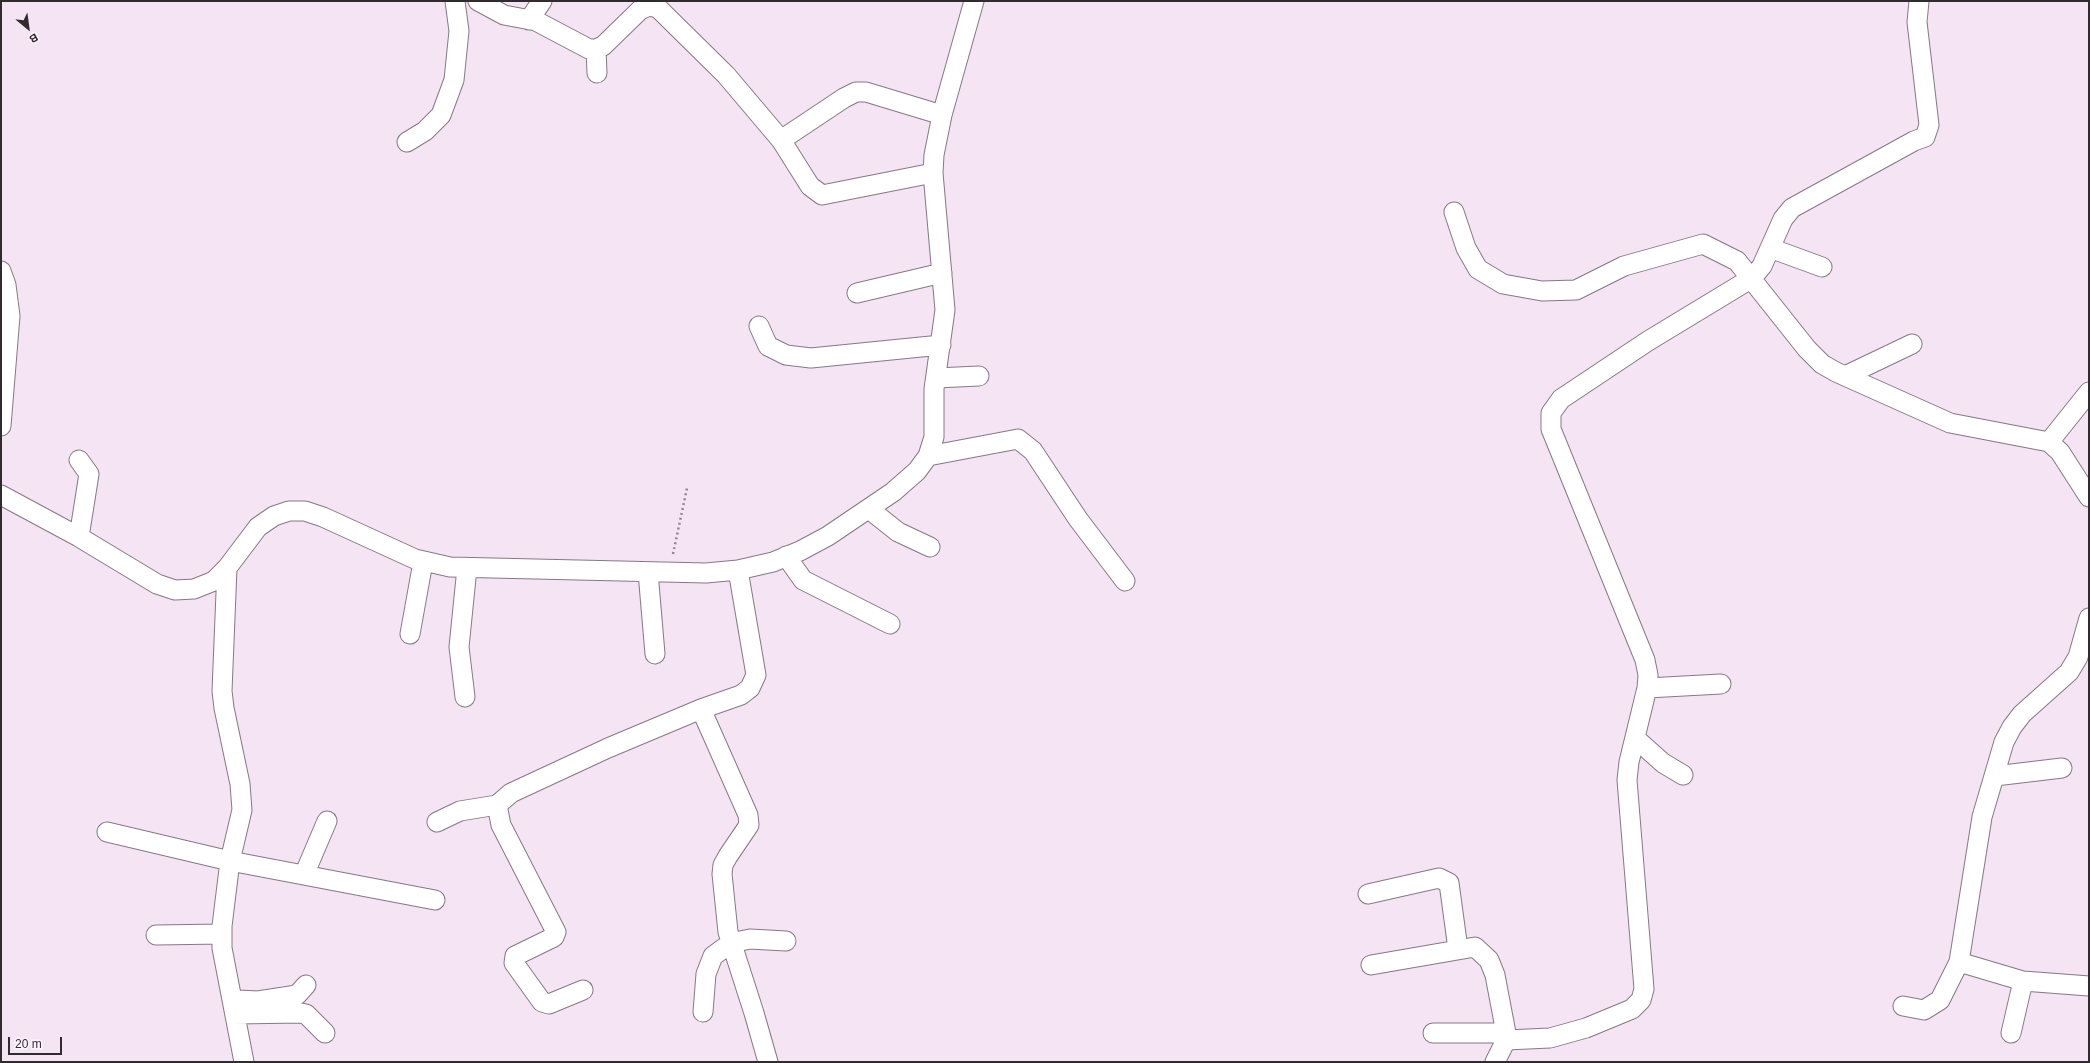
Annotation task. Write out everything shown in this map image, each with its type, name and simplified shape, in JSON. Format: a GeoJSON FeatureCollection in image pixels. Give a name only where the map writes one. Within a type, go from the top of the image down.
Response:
{"type":"FeatureCollection","features":[{"type":"Feature","properties":{"kind":"street"},"geometry":{"type":"LineString","coordinates":[[407,142],[425,131],[441,115],[454,80],[460,30],[455,1]]}},
{"type":"Feature","properties":{"kind":"street"},"geometry":{"type":"LineString","coordinates":[[478,1],[504,15],[529,20],[589,48],[596,49],[603,46],[640,10],[649,6],[658,8],[717,66],[781,140],[810,186],[822,195],[933,173]]}},
{"type":"Feature","properties":{"kind":"street"},"geometry":{"type":"LineString","coordinates":[[529,20],[542,1]]}},
{"type":"Feature","properties":{"kind":"street"},"geometry":{"type":"LineString","coordinates":[[1,495],[79,537],[157,584],[175,590],[194,589],[214,581],[227,568],[258,527],[274,516],[290,511],[305,512],[323,518],[423,562],[450,567],[466,568],[706,573],[738,570],[786,556],[828,536],[893,492],[917,471],[928,456],[934,437],[936,378],[945,310],[933,173],[934,154],[942,115],[974,1]]}},
{"type":"Feature","properties":{"kind":"street"},"geometry":{"type":"LineString","coordinates":[[1433,1033],[1550,1038],[1568,1034],[1632,1009],[1640,1000],[1644,989],[1627,780],[1634,738],[1647,688],[1648,675],[1645,660],[1551,429],[1551,413],[1561,399],[1648,341],[1752,278],[1762,266],[1783,219],[1792,208],[1907,145],[1925,137],[1929,125],[1917,22],[1919,1]]}},
{"type":"Feature","properties":{"kind":"street"},"geometry":{"type":"LineString","coordinates":[[596,49],[597,73]]}},
{"type":"Feature","properties":{"kind":"street"},"geometry":{"type":"LineString","coordinates":[[781,140],[844,98],[856,92],[866,92],[942,115]]}},
{"type":"Feature","properties":{"kind":"street"},"geometry":{"type":"LineString","coordinates":[[1454,212],[1466,248],[1478,269],[1503,284],[1542,291],[1576,290],[1624,266],[1703,244],[1737,261],[1807,349],[1822,364],[1845,376],[1950,423],[2049,442],[2060,452],[2087,489]]}},
{"type":"Feature","properties":{"kind":"street"},"geometry":{"type":"LineString","coordinates":[[1770,248],[1822,267]]}},
{"type":"Feature","properties":{"kind":"street"},"geometry":{"type":"LineString","coordinates":[[1,271],[6,286],[10,316],[1,426]]}},
{"type":"Feature","properties":{"kind":"street"},"geometry":{"type":"LineString","coordinates":[[858,293],[942,273]]}},
{"type":"Feature","properties":{"kind":"street"},"geometry":{"type":"LineString","coordinates":[[759,326],[768,346],[786,355],[811,358],[941,345]]}},
{"type":"Feature","properties":{"kind":"street"},"geometry":{"type":"LineString","coordinates":[[1845,376],[1912,344]]}},
{"type":"Feature","properties":{"kind":"street"},"geometry":{"type":"LineString","coordinates":[[936,378],[979,376]]}},
{"type":"Feature","properties":{"kind":"street"},"geometry":{"type":"LineString","coordinates":[[2049,442],[2089,392]]}},
{"type":"Feature","properties":{"kind":"street"},"geometry":{"type":"LineString","coordinates":[[928,456],[1018,439],[1032,451],[1078,519],[1125,581]]}},
{"type":"Feature","properties":{"kind":"street"},"geometry":{"type":"LineString","coordinates":[[79,460],[89,474],[79,537]]}},
{"type":"Feature","properties":{"kind":"street"},"geometry":{"type":"LineString","coordinates":[[869,509],[898,532],[930,547]]}},
{"type":"Feature","properties":{"kind":"street"},"geometry":{"type":"LineString","coordinates":[[786,556],[803,580],[890,624]]}},
{"type":"Feature","properties":{"kind":"street"},"geometry":{"type":"LineString","coordinates":[[410,634],[423,562]]}},
{"type":"Feature","properties":{"kind":"street"},"geometry":{"type":"LineString","coordinates":[[227,568],[222,692],[242,797],[242,810],[230,861],[222,934],[222,948],[244,1062]]}},
{"type":"Feature","properties":{"kind":"street"},"geometry":{"type":"LineString","coordinates":[[465,697],[459,647],[466,568]]}},
{"type":"Feature","properties":{"kind":"street"},"geometry":{"type":"LineString","coordinates":[[437,822],[460,811],[496,805],[511,793],[608,748],[701,709],[741,695],[750,688],[756,675],[738,570]]}},
{"type":"Feature","properties":{"kind":"street"},"geometry":{"type":"LineString","coordinates":[[648,572],[655,654]]}},
{"type":"Feature","properties":{"kind":"street"},"geometry":{"type":"LineString","coordinates":[[1904,1006],[1924,1010],[1940,1000],[1959,962],[1982,817],[2004,742],[2012,727],[2022,714],[2069,672],[2078,657],[2089,618]]}},
{"type":"Feature","properties":{"kind":"street"},"geometry":{"type":"LineString","coordinates":[[1647,688],[1721,684]]}},
{"type":"Feature","properties":{"kind":"street"},"geometry":{"type":"LineString","coordinates":[[701,709],[748,815],[749,825],[723,865],[723,882],[731,943],[768,1062]]}},
{"type":"Feature","properties":{"kind":"street"},"geometry":{"type":"LineString","coordinates":[[1634,738],[1663,763],[1683,775]]}},
{"type":"Feature","properties":{"kind":"street"},"geometry":{"type":"LineString","coordinates":[[1994,776],[2062,768]]}},
{"type":"Feature","properties":{"kind":"street"},"geometry":{"type":"LineString","coordinates":[[496,805],[501,825],[556,932],[554,937],[514,956],[514,963],[542,1002],[549,1004],[583,990]]}},
{"type":"Feature","properties":{"kind":"street"},"geometry":{"type":"LineString","coordinates":[[304,875],[327,821]]}},
{"type":"Feature","properties":{"kind":"street"},"geometry":{"type":"LineString","coordinates":[[107,832],[230,861],[434,900]]}},
{"type":"Feature","properties":{"kind":"street"},"geometry":{"type":"LineString","coordinates":[[1368,894],[1439,878],[1449,883],[1458,949]]}},
{"type":"Feature","properties":{"kind":"street"},"geometry":{"type":"LineString","coordinates":[[156,935],[222,934]]}},
{"type":"Feature","properties":{"kind":"street"},"geometry":{"type":"LineString","coordinates":[[703,1012],[706,974],[713,956],[731,943],[750,939],[786,941]]}},
{"type":"Feature","properties":{"kind":"street"},"geometry":{"type":"LineString","coordinates":[[1371,965],[1475,947],[1489,960],[1495,975],[1506,1036],[1495,1062]]}},
{"type":"Feature","properties":{"kind":"street"},"geometry":{"type":"LineString","coordinates":[[1959,962],[2023,980],[2089,986]]}},
{"type":"Feature","properties":{"kind":"street"},"geometry":{"type":"LineString","coordinates":[[2010,1033],[2023,980]]}},
{"type":"Feature","properties":{"kind":"street"},"geometry":{"type":"LineString","coordinates":[[234,1007],[258,1001],[297,996],[306,985]]}},
{"type":"Feature","properties":{"kind":"street"},"geometry":{"type":"LineString","coordinates":[[234,1007],[306,1014],[325,1033]]}},
{"type":"Feature","properties":{"kind":"path"},"geometry":{"type":"LineString","coordinates":[[669,572],[688,488]]}}]}
